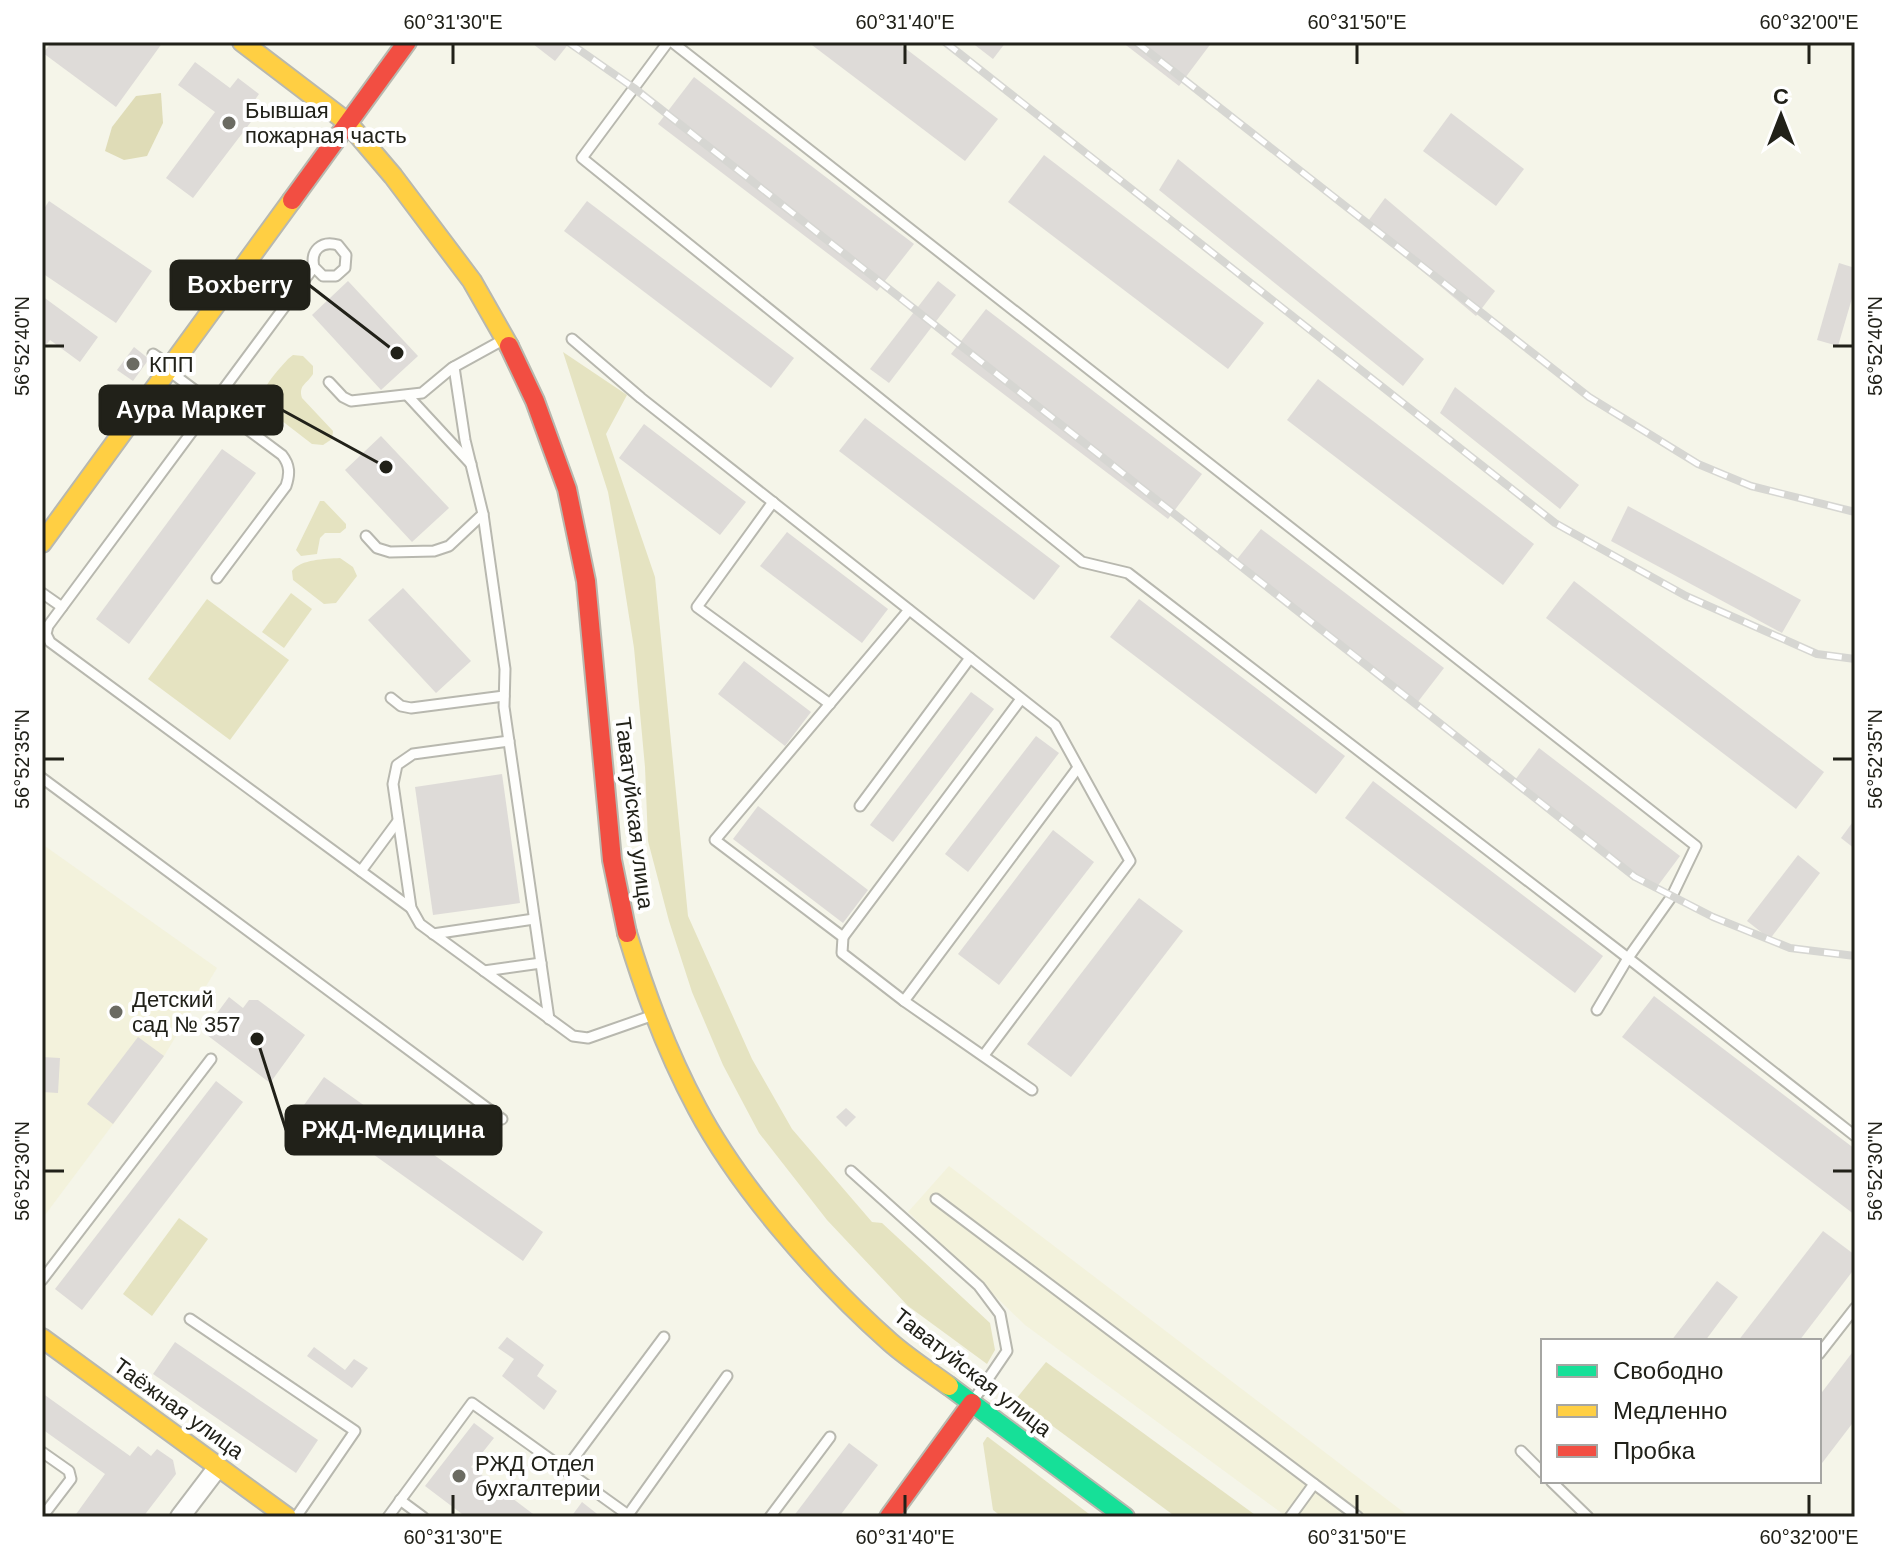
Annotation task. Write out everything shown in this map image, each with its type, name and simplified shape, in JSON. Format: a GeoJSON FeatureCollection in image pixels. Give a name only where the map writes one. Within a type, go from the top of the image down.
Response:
{"type":"FeatureCollection","features":[{"type":"Feature","properties":{"kind":"main road","name":"Таватуйская улица"},"geometry":{"type":"LineString","coordinates":[[242,42],[347,122],[393,176],[472,281],[505,338],[535,401],[567,489],[586,581],[612,860],[627,934],[654,1015],[698,1110],[752,1194],[823,1275],[891,1343],[1125,1517]]}},
{"type":"Feature","properties":{"kind":"main road"},"geometry":{"type":"LineString","coordinates":[[42,543],[407,42]]}},
{"type":"Feature","properties":{"kind":"main road","name":"Таёжная улица"},"geometry":{"type":"LineString","coordinates":[[42,1338],[287,1517]]}},
{"type":"Feature","properties":{"kind":"main road"},"geometry":{"type":"LineString","coordinates":[[889,1517],[972,1403]]}},
{"type":"Feature","properties":{"kind":"street"},"geometry":{"type":"LineString","coordinates":[[180,1517],[218,1467]]}},
{"type":"Feature","properties":{"kind":"lane"},"geometry":{"type":"LineString","coordinates":[[1597,1010],[1628,958],[1672,896],[1696,846],[670,42],[582,158],[1082,562],[1128,573],[1628,958],[1855,1136]]}},
{"type":"Feature","properties":{"kind":"lane"},"geometry":{"type":"LineString","coordinates":[[314,267],[48,626],[46,634],[50,642],[411,908]]}},
{"type":"Feature","properties":{"kind":"lane"},"geometry":{"type":"LineString","coordinates":[[329,382],[351,401],[408,396],[427,390],[454,367],[505,338]]}},
{"type":"Feature","properties":{"kind":"lane"},"geometry":{"type":"LineString","coordinates":[[572,339],[641,398],[1055,725],[1130,861],[984,1055]]}},
{"type":"Feature","properties":{"kind":"lane"},"geometry":{"type":"LineString","coordinates":[[153,354],[282,455],[289,470],[286,486],[217,578]]}},
{"type":"Feature","properties":{"kind":"lane"},"geometry":{"type":"LineString","coordinates":[[454,367],[483,514],[505,669],[504,696],[509,741],[549,1019]]}},
{"type":"Feature","properties":{"kind":"lane"},"geometry":{"type":"LineString","coordinates":[[408,396],[471,464]]}},
{"type":"Feature","properties":{"kind":"lane"},"geometry":{"type":"LineString","coordinates":[[773,502],[697,607],[830,704]]}},
{"type":"Feature","properties":{"kind":"lane"},"geometry":{"type":"LineString","coordinates":[[366,536],[377,548],[390,552],[434,551],[449,546],[483,514]]}},
{"type":"Feature","properties":{"kind":"lane"},"geometry":{"type":"LineString","coordinates":[[42,593],[62,607]]}},
{"type":"Feature","properties":{"kind":"lane"},"geometry":{"type":"LineString","coordinates":[[843,937],[715,840],[909,610]]}},
{"type":"Feature","properties":{"kind":"lane"},"geometry":{"type":"LineString","coordinates":[[860,806],[970,658]]}},
{"type":"Feature","properties":{"kind":"lane"},"geometry":{"type":"LineString","coordinates":[[391,698],[401,706],[411,708],[504,696]]}},
{"type":"Feature","properties":{"kind":"lane"},"geometry":{"type":"LineString","coordinates":[[1021,699],[843,937],[842,953],[904,1001],[1032,1090]]}},
{"type":"Feature","properties":{"kind":"lane"},"geometry":{"type":"LineString","coordinates":[[509,741],[413,754],[403,759],[393,773],[411,908],[417,921],[569,1034],[583,1038],[654,1015]]}},
{"type":"Feature","properties":{"kind":"lane"},"geometry":{"type":"LineString","coordinates":[[904,1001],[1077,769]]}},
{"type":"Feature","properties":{"kind":"lane"},"geometry":{"type":"LineString","coordinates":[[42,778],[502,1119]]}},
{"type":"Feature","properties":{"kind":"lane"},"geometry":{"type":"LineString","coordinates":[[361,871],[398,821]]}},
{"type":"Feature","properties":{"kind":"lane"},"geometry":{"type":"LineString","coordinates":[[433,934],[534,919]]}},
{"type":"Feature","properties":{"kind":"lane"},"geometry":{"type":"LineString","coordinates":[[484,971],[541,963]]}},
{"type":"Feature","properties":{"kind":"lane"},"geometry":{"type":"LineString","coordinates":[[42,1280],[211,1059]]}},
{"type":"Feature","properties":{"kind":"lane"},"geometry":{"type":"LineString","coordinates":[[851,1171],[979,1286],[1000,1314],[1007,1351],[972,1403]]}},
{"type":"Feature","properties":{"kind":"lane"},"geometry":{"type":"LineString","coordinates":[[936,1199],[1358,1517]]}},
{"type":"Feature","properties":{"kind":"lane"},"geometry":{"type":"LineString","coordinates":[[1821,1351],[1855,1308]]}},
{"type":"Feature","properties":{"kind":"lane"},"geometry":{"type":"LineString","coordinates":[[190,1319],[355,1431],[296,1517]]}},
{"type":"Feature","properties":{"kind":"lane"},"geometry":{"type":"LineString","coordinates":[[565,1470],[664,1337]]}},
{"type":"Feature","properties":{"kind":"lane"},"geometry":{"type":"LineString","coordinates":[[388,1517],[472,1403],[628,1515],[727,1376]]}},
{"type":"Feature","properties":{"kind":"lane"},"geometry":{"type":"LineString","coordinates":[[770,1517],[830,1437]]}},
{"type":"Feature","properties":{"kind":"lane"},"geometry":{"type":"LineString","coordinates":[[1521,1451],[1541,1471]]}},
{"type":"Feature","properties":{"kind":"lane"},"geometry":{"type":"LineString","coordinates":[[42,1452],[69,1471],[71,1479],[42,1517]]}},
{"type":"Feature","properties":{"kind":"lane"},"geometry":{"type":"LineString","coordinates":[[1553,1483],[1588,1517]]}},
{"type":"Feature","properties":{"kind":"lane"},"geometry":{"type":"LineString","coordinates":[[1290,1517],[1314,1484]]}},
{"type":"Feature","properties":{"kind":"lane"},"geometry":{"type":"LineString","coordinates":[[400,1500],[423,1517]]}},
{"type":"Feature","properties":{"kind":"shaded area"},"geometry":{"type":"Polygon","coordinates":[[[161,93],[163,123],[147,156],[124,160],[105,151],[112,127],[136,96],[161,93]]]}},
{"type":"Feature","properties":{"kind":"shaded area"},"geometry":{"type":"Polygon","coordinates":[[[563,352],[627,395],[606,434],[655,577],[688,916],[752,1059],[792,1129],[872,1222],[882,1223],[990,1323],[995,1350],[987,1364],[908,1306],[827,1220],[759,1133],[723,1065],[692,992],[648,841],[634,648],[608,492],[563,352]]]}},
{"type":"Feature","properties":{"kind":"shaded area"},"geometry":{"type":"Polygon","coordinates":[[[293,355],[303,356],[313,366],[313,374],[302,387],[301,394],[333,431],[332,439],[323,445],[312,444],[264,407],[266,388],[293,355]]]}},
{"type":"Feature","properties":{"kind":"shaded area"},"geometry":{"type":"Polygon","coordinates":[[[320,501],[324,501],[346,524],[346,528],[340,533],[325,533],[320,538],[317,554],[301,556],[296,550],[320,501]]]}},
{"type":"Feature","properties":{"kind":"shaded area"},"geometry":{"type":"Polygon","coordinates":[[[340,558],[353,567],[357,576],[336,603],[324,604],[293,580],[292,571],[301,564],[340,558]]]}},
{"type":"Feature","properties":{"kind":"shaded area"},"geometry":{"type":"Polygon","coordinates":[[[291,593],[312,609],[284,648],[262,632],[291,593]]]}},
{"type":"Feature","properties":{"kind":"shaded area"},"geometry":{"type":"Polygon","coordinates":[[[207,599],[289,660],[230,740],[148,679],[207,599]]]}},
{"type":"Feature","properties":{"kind":"shaded area","name":"Детский сад № 357"},"geometry":{"type":"Polygon","coordinates":[[[42,844],[217,968],[164,1056],[42,1219],[42,844]]]}},
{"type":"Feature","properties":{"kind":"shaded area"},"geometry":{"type":"Polygon","coordinates":[[[949,1166],[1410,1517],[1287,1517],[1025,1325],[908,1212],[949,1166]]]}},
{"type":"Feature","properties":{"kind":"shaded area"},"geometry":{"type":"Polygon","coordinates":[[[179,1218],[208,1239],[152,1316],[123,1294],[179,1218]]]}},
{"type":"Feature","properties":{"kind":"shaded area"},"geometry":{"type":"Polygon","coordinates":[[[1046,1362],[1258,1517],[1176,1517],[1016,1399],[1046,1362]]]}},
{"type":"Feature","properties":{"kind":"shaded area"},"geometry":{"type":"Polygon","coordinates":[[[987,1437],[1093,1517],[1002,1517],[993,1510],[983,1443],[987,1437]]]}},
{"type":"Feature","properties":{"kind":"building"},"geometry":{"type":"Polygon","coordinates":[[[52,42],[163,42],[116,107],[43,53],[52,42]]]}},
{"type":"Feature","properties":{"kind":"building"},"geometry":{"type":"Polygon","coordinates":[[[534,42],[570,42],[555,61],[534,42]]]}},
{"type":"Feature","properties":{"kind":"building"},"geometry":{"type":"Polygon","coordinates":[[[808,42],[897,42],[998,119],[965,161],[808,42]]]}},
{"type":"Feature","properties":{"kind":"building"},"geometry":{"type":"Polygon","coordinates":[[[971,42],[1006,42],[993,59],[971,42]]]}},
{"type":"Feature","properties":{"kind":"building"},"geometry":{"type":"Polygon","coordinates":[[[1122,42],[1212,42],[1179,86],[1122,42]]]}},
{"type":"Feature","properties":{"kind":"building","name":"Бывшая пожарная часть"},"geometry":{"type":"Polygon","coordinates":[[[195,62],[230,88],[238,78],[259,94],[252,104],[260,110],[193,198],[166,178],[215,112],[178,85],[195,62]]]}},
{"type":"Feature","properties":{"kind":"building"},"geometry":{"type":"Polygon","coordinates":[[[694,77],[914,244],[877,291],[658,124],[694,77]]]}},
{"type":"Feature","properties":{"kind":"building"},"geometry":{"type":"Polygon","coordinates":[[[1451,113],[1524,169],[1496,206],[1423,151],[1451,113]]]}},
{"type":"Feature","properties":{"kind":"building"},"geometry":{"type":"Polygon","coordinates":[[[1044,155],[1264,323],[1228,369],[1008,202],[1044,155]]]}},
{"type":"Feature","properties":{"kind":"building"},"geometry":{"type":"Polygon","coordinates":[[[1178,159],[1424,359],[1403,386],[1159,190],[1178,159]]]}},
{"type":"Feature","properties":{"kind":"building"},"geometry":{"type":"Polygon","coordinates":[[[1385,198],[1495,291],[1476,316],[1366,224],[1385,198]]]}},
{"type":"Feature","properties":{"kind":"building"},"geometry":{"type":"Polygon","coordinates":[[[49,201],[152,271],[116,323],[42,273],[42,212],[49,201]]]}},
{"type":"Feature","properties":{"kind":"building"},"geometry":{"type":"Polygon","coordinates":[[[587,201],[794,358],[771,388],[564,231],[587,201]]]}},
{"type":"Feature","properties":{"kind":"building"},"geometry":{"type":"Polygon","coordinates":[[[1839,263],[1855,268],[1855,288],[1838,346],[1817,340],[1839,263]]]}},
{"type":"Feature","properties":{"kind":"building"},"geometry":{"type":"Polygon","coordinates":[[[348,281],[418,356],[381,390],[312,315],[348,281]]]}},
{"type":"Feature","properties":{"kind":"building"},"geometry":{"type":"Polygon","coordinates":[[[938,281],[956,295],[889,383],[870,369],[938,281]]]}},
{"type":"Feature","properties":{"kind":"building"},"geometry":{"type":"Polygon","coordinates":[[[42,296],[98,337],[80,362],[50,340],[42,350],[42,296]]]}},
{"type":"Feature","properties":{"kind":"building"},"geometry":{"type":"Polygon","coordinates":[[[986,309],[1202,474],[1168,519],[951,354],[986,309]]]}},
{"type":"Feature","properties":{"kind":"building","name":"КПП"},"geometry":{"type":"Polygon","coordinates":[[[134,347],[149,359],[133,381],[117,370],[134,347]]]}},
{"type":"Feature","properties":{"kind":"building"},"geometry":{"type":"Polygon","coordinates":[[[1318,379],[1534,544],[1503,585],[1287,420],[1318,379]]]}},
{"type":"Feature","properties":{"kind":"building"},"geometry":{"type":"Polygon","coordinates":[[[1455,387],[1579,485],[1560,509],[1440,413],[1455,387]]]}},
{"type":"Feature","properties":{"kind":"building"},"geometry":{"type":"Polygon","coordinates":[[[865,418],[1060,566],[1034,600],[839,451],[865,418]]]}},
{"type":"Feature","properties":{"kind":"building"},"geometry":{"type":"Polygon","coordinates":[[[644,424],[746,502],[720,535],[619,458],[644,424]]]}},
{"type":"Feature","properties":{"kind":"building"},"geometry":{"type":"Polygon","coordinates":[[[381,436],[449,508],[412,542],[345,470],[381,436]]]}},
{"type":"Feature","properties":{"kind":"building"},"geometry":{"type":"Polygon","coordinates":[[[222,449],[256,473],[129,644],[96,619],[222,449]]]}},
{"type":"Feature","properties":{"kind":"building"},"geometry":{"type":"Polygon","coordinates":[[[1628,506],[1801,600],[1782,633],[1611,541],[1628,506]]]}},
{"type":"Feature","properties":{"kind":"building"},"geometry":{"type":"Polygon","coordinates":[[[1261,529],[1444,668],[1417,703],[1234,563],[1261,529]]]}},
{"type":"Feature","properties":{"kind":"building"},"geometry":{"type":"Polygon","coordinates":[[[787,532],[888,609],[862,643],[760,566],[787,532]]]}},
{"type":"Feature","properties":{"kind":"building"},"geometry":{"type":"Polygon","coordinates":[[[1574,581],[1824,772],[1796,809],[1546,618],[1574,581]]]}},
{"type":"Feature","properties":{"kind":"building"},"geometry":{"type":"Polygon","coordinates":[[[403,588],[471,661],[436,693],[368,620],[403,588]]]}},
{"type":"Feature","properties":{"kind":"building"},"geometry":{"type":"Polygon","coordinates":[[[1139,599],[1345,756],[1316,794],[1110,637],[1139,599]]]}},
{"type":"Feature","properties":{"kind":"building"},"geometry":{"type":"Polygon","coordinates":[[[744,661],[811,712],[785,746],[718,694],[744,661]]]}},
{"type":"Feature","properties":{"kind":"building"},"geometry":{"type":"Polygon","coordinates":[[[971,692],[994,709],[893,842],[870,825],[971,692]]]}},
{"type":"Feature","properties":{"kind":"building"},"geometry":{"type":"Polygon","coordinates":[[[1036,736],[1059,753],[968,872],[945,854],[1036,736]]]}},
{"type":"Feature","properties":{"kind":"building"},"geometry":{"type":"Polygon","coordinates":[[[1539,748],[1680,856],[1654,891],[1512,784],[1539,748]]]}},
{"type":"Feature","properties":{"kind":"building"},"geometry":{"type":"Polygon","coordinates":[[[502,774],[520,903],[433,915],[415,787],[502,774]]]}},
{"type":"Feature","properties":{"kind":"building"},"geometry":{"type":"Polygon","coordinates":[[[1373,781],[1603,956],[1575,993],[1345,818],[1373,781]]]}},
{"type":"Feature","properties":{"kind":"building"},"geometry":{"type":"Polygon","coordinates":[[[758,806],[868,890],[843,923],[733,839],[758,806]]]}},
{"type":"Feature","properties":{"kind":"building"},"geometry":{"type":"Polygon","coordinates":[[[1855,819],[1855,849],[1841,838],[1855,819]]]}},
{"type":"Feature","properties":{"kind":"building"},"geometry":{"type":"Polygon","coordinates":[[[1053,830],[1094,862],[999,985],[958,954],[1053,830]]]}},
{"type":"Feature","properties":{"kind":"building"},"geometry":{"type":"Polygon","coordinates":[[[1798,855],[1820,873],[1770,939],[1747,921],[1798,855]]]}},
{"type":"Feature","properties":{"kind":"building"},"geometry":{"type":"Polygon","coordinates":[[[1139,898],[1183,931],[1071,1077],[1027,1044],[1139,898]]]}},
{"type":"Feature","properties":{"kind":"building"},"geometry":{"type":"Polygon","coordinates":[[[1654,996],[1855,1149],[1855,1215],[1622,1037],[1654,996]]]}},
{"type":"Feature","properties":{"kind":"building"},"geometry":{"type":"Polygon","coordinates":[[[229,997],[243,1008],[249,1000],[258,1000],[305,1035],[270,1083],[203,1032],[229,997]]]}},
{"type":"Feature","properties":{"kind":"building"},"geometry":{"type":"Polygon","coordinates":[[[138,1037],[164,1056],[113,1124],[87,1104],[138,1037]]]}},
{"type":"Feature","properties":{"kind":"building"},"geometry":{"type":"Polygon","coordinates":[[[42,1057],[60,1058],[58,1093],[42,1092],[42,1057]]]}},
{"type":"Feature","properties":{"kind":"building"},"geometry":{"type":"Polygon","coordinates":[[[324,1077],[543,1232],[523,1261],[304,1105],[324,1077]]]}},
{"type":"Feature","properties":{"kind":"building"},"geometry":{"type":"Polygon","coordinates":[[[216,1081],[243,1102],[82,1310],[55,1289],[216,1081]]]}},
{"type":"Feature","properties":{"kind":"building"},"geometry":{"type":"Polygon","coordinates":[[[846,1108],[856,1117],[846,1127],[836,1117],[846,1108]]]}},
{"type":"Feature","properties":{"kind":"building"},"geometry":{"type":"Polygon","coordinates":[[[1823,1231],[1855,1255],[1855,1268],[1801,1339],[1740,1339],[1823,1231]]]}},
{"type":"Feature","properties":{"kind":"building"},"geometry":{"type":"Polygon","coordinates":[[[1717,1281],[1738,1297],[1706,1339],[1673,1339],[1717,1281]]]}},
{"type":"Feature","properties":{"kind":"building"},"geometry":{"type":"Polygon","coordinates":[[[507,1337],[544,1365],[537,1376],[557,1391],[544,1410],[502,1376],[514,1359],[498,1348],[507,1337]]]}},
{"type":"Feature","properties":{"kind":"building"},"geometry":{"type":"Polygon","coordinates":[[[175,1342],[318,1440],[296,1473],[153,1374],[175,1342]]]}},
{"type":"Feature","properties":{"kind":"building"},"geometry":{"type":"Polygon","coordinates":[[[314,1347],[345,1370],[354,1359],[368,1368],[352,1388],[307,1356],[314,1347]]]}},
{"type":"Feature","properties":{"kind":"building"},"geometry":{"type":"Polygon","coordinates":[[[1855,1349],[1855,1420],[1821,1464],[1821,1393],[1855,1349]]]}},
{"type":"Feature","properties":{"kind":"building"},"geometry":{"type":"Polygon","coordinates":[[[42,1393],[130,1456],[138,1446],[151,1456],[157,1449],[173,1460],[176,1474],[143,1517],[74,1517],[105,1474],[42,1429],[42,1393]]]}},
{"type":"Feature","properties":{"kind":"building","name":"РЖД Отдел бухгалтерии"},"geometry":{"type":"Polygon","coordinates":[[[474,1423],[494,1438],[471,1467],[537,1517],[466,1517],[425,1486],[474,1423]]]}},
{"type":"Feature","properties":{"kind":"building"},"geometry":{"type":"Polygon","coordinates":[[[849,1443],[878,1465],[839,1517],[793,1517],[849,1443]]]}},
{"type":"Feature","properties":{"kind":"building","name":"РЖД Отдел бухгалтерии"},"geometry":{"type":"Polygon","coordinates":[[[582,1502],[601,1517],[571,1517],[582,1502]]]}},
{"type":"Feature","properties":{"kind":"railway"},"geometry":{"type":"LineString","coordinates":[[568,42],[634,88],[1635,877],[1713,917],[1790,948],[1855,956]]}},
{"type":"Feature","properties":{"kind":"railway"},"geometry":{"type":"LineString","coordinates":[[945,42],[1555,523],[1686,596],[1817,654],[1855,659]]}},
{"type":"Feature","properties":{"kind":"railway"},"geometry":{"type":"LineString","coordinates":[[1136,42],[1589,397],[1698,464],[1751,486],[1855,512]]}},
{"type":"Feature","properties":{"kind":"traffic: fast"},"geometry":{"type":"LineString","coordinates":[[949,1386],[1125,1517]]}},
{"type":"Feature","properties":{"kind":"traffic: slow"},"geometry":{"type":"LineString","coordinates":[[242,42],[347,122],[393,176],[472,281],[509,346]]}},
{"type":"Feature","properties":{"kind":"traffic: slow"},"geometry":{"type":"LineString","coordinates":[[42,543],[292,200]]}},
{"type":"Feature","properties":{"kind":"traffic: slow"},"geometry":{"type":"LineString","coordinates":[[627,933],[666,1044],[697,1108],[736,1170],[784,1232],[837,1291],[897,1348],[949,1386]]}},
{"type":"Feature","properties":{"kind":"traffic: slow"},"geometry":{"type":"LineString","coordinates":[[42,1338],[287,1517]]}},
{"type":"Feature","properties":{"kind":"traffic: jam"},"geometry":{"type":"LineString","coordinates":[[292,200],[407,42]]}},
{"type":"Feature","properties":{"kind":"traffic: jam"},"geometry":{"type":"LineString","coordinates":[[509,346],[535,401],[567,489],[586,581],[612,860],[627,933]]}},
{"type":"Feature","properties":{"kind":"traffic: jam"},"geometry":{"type":"LineString","coordinates":[[889,1517],[972,1403]]}},
{"type":"Feature","properties":{"kind":"place","name":"Бывшая пожарная часть"},"geometry":{"type":"Point","coordinates":[229,123]}},
{"type":"Feature","properties":{"kind":"place","name":"Boxberry"},"geometry":{"type":"Point","coordinates":[397,353]}},
{"type":"Feature","properties":{"kind":"place","name":"КПП"},"geometry":{"type":"Point","coordinates":[133,364]}},
{"type":"Feature","properties":{"kind":"place","name":"Аура Маркет"},"geometry":{"type":"Point","coordinates":[386,467]}},
{"type":"Feature","properties":{"kind":"place","name":"Детский сад № 357"},"geometry":{"type":"Point","coordinates":[116,1012]}},
{"type":"Feature","properties":{"kind":"place","name":"РЖД-Медицина"},"geometry":{"type":"Point","coordinates":[257,1039]}},
{"type":"Feature","properties":{"kind":"place","name":"РЖД Отдел бухгалтерии"},"geometry":{"type":"Point","coordinates":[459,1476]}}]}
